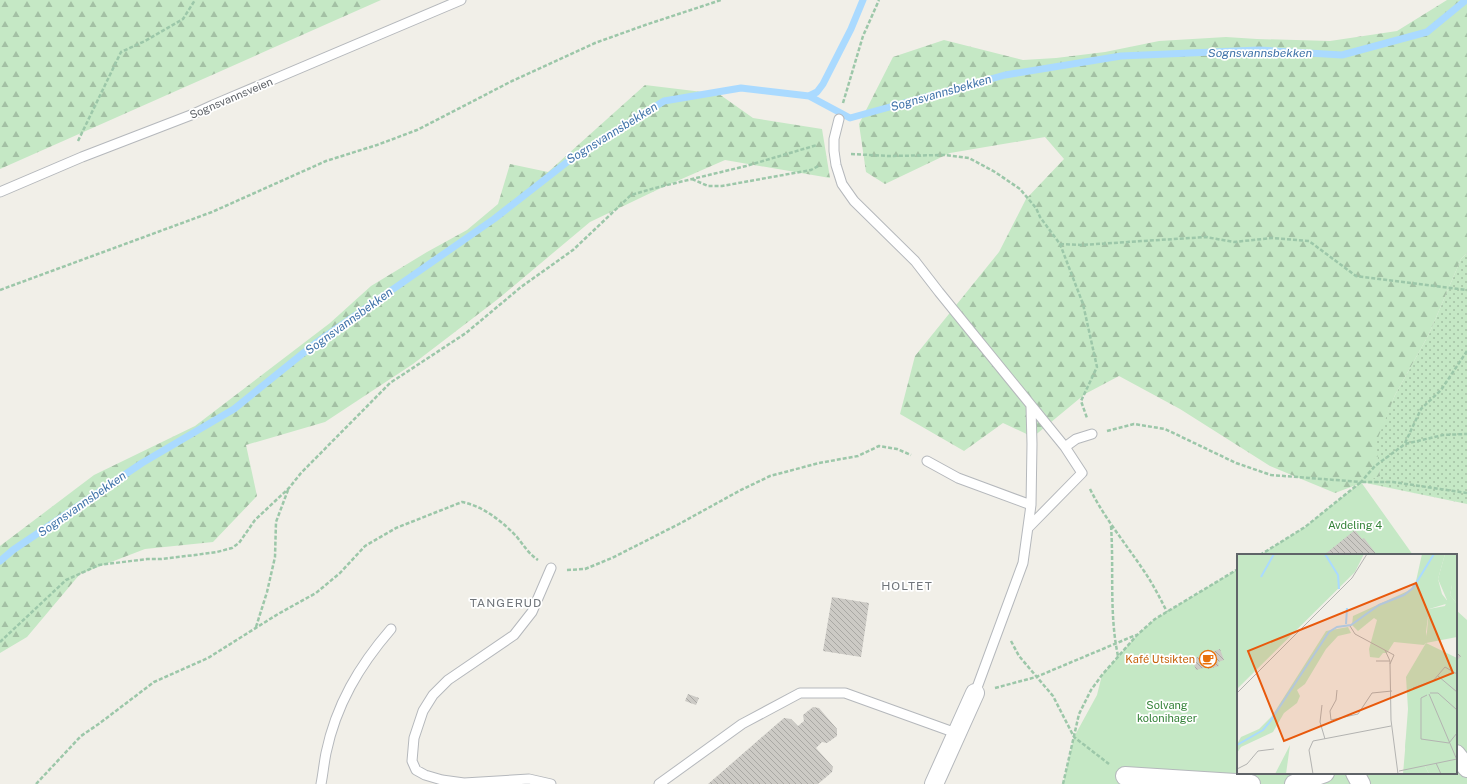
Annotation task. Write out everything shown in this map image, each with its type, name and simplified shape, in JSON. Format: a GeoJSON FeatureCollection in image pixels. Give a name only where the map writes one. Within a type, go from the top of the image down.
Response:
{"type":"FeatureCollection","features":[{"type":"Feature","properties":{"kind":"street"},"geometry":{"type":"LineString","coordinates":[[934,784],[975,693]]}},
{"type":"Feature","properties":{"kind":"street"},"geometry":{"type":"LineString","coordinates":[[1457,755],[1467,768]]}},
{"type":"Feature","properties":{"kind":"street"},"geometry":{"type":"LineString","coordinates":[[1294,784],[1322,774]]}},
{"type":"Feature","properties":{"kind":"street"},"geometry":{"type":"LineString","coordinates":[[1356,774],[1361,784]]}},
{"type":"Feature","properties":{"kind":"street"},"geometry":{"type":"LineString","coordinates":[[1125,776],[1251,784]]}},
{"type":"Feature","properties":{"kind":"lane","name":"Sognsvannsveien"},"geometry":{"type":"LineString","coordinates":[[0,192],[67,163],[191,115],[461,0]]}},
{"type":"Feature","properties":{"kind":"lane"},"geometry":{"type":"LineString","coordinates":[[839,119],[834,139],[834,151],[836,165],[842,184],[854,201],[915,262],[1031,407],[1065,447],[1082,473],[1029,527]]}},
{"type":"Feature","properties":{"kind":"lane"},"geometry":{"type":"LineString","coordinates":[[975,693],[1023,563],[1031,505],[1031,407]]}},
{"type":"Feature","properties":{"kind":"lane"},"geometry":{"type":"LineString","coordinates":[[1065,447],[1076,439],[1092,434]]}},
{"type":"Feature","properties":{"kind":"lane"},"geometry":{"type":"LineString","coordinates":[[927,461],[958,478],[1031,505]]}},
{"type":"Feature","properties":{"kind":"lane"},"geometry":{"type":"LineString","coordinates":[[551,568],[532,612],[514,635],[448,680],[433,695],[423,711],[414,738],[412,761],[416,770],[425,775],[442,780],[464,783],[529,779],[551,784]]}},
{"type":"Feature","properties":{"kind":"lane"},"geometry":{"type":"LineString","coordinates":[[321,784],[326,753],[340,708],[355,676],[372,651],[391,629]]}},
{"type":"Feature","properties":{"kind":"lane"},"geometry":{"type":"LineString","coordinates":[[659,784],[742,724],[800,693],[845,693],[956,733]]}},
{"type":"Feature","properties":{"kind":"path"},"geometry":{"type":"LineString","coordinates":[[67,163],[121,52],[145,41],[183,19],[195,0]]}},
{"type":"Feature","properties":{"kind":"path"},"geometry":{"type":"LineString","coordinates":[[0,290],[212,212],[326,161],[377,145],[417,130],[512,81],[595,43],[721,0]]}},
{"type":"Feature","properties":{"kind":"path"},"geometry":{"type":"LineString","coordinates":[[842,108],[864,36],[879,0]]}},
{"type":"Feature","properties":{"kind":"path"},"geometry":{"type":"LineString","coordinates":[[0,642],[66,580],[99,565],[195,555],[218,552],[232,548],[239,543],[255,520],[289,488],[301,473],[390,383],[466,333],[522,287],[573,250],[631,195],[746,166],[816,145],[834,151],[860,155],[944,155],[969,158],[996,172],[1020,189],[1036,208],[1040,217],[1060,244],[1083,304],[1098,367],[1081,402],[1092,434],[1134,424],[1165,429],[1236,464],[1271,475],[1361,482],[1393,482],[1467,493]]}},
{"type":"Feature","properties":{"kind":"path"},"geometry":{"type":"LineString","coordinates":[[692,179],[708,186],[722,186],[811,170],[824,164],[836,165]]}},
{"type":"Feature","properties":{"kind":"path"},"geometry":{"type":"LineString","coordinates":[[1060,244],[1081,245],[1206,237],[1234,242],[1272,238],[1309,241],[1356,276],[1467,290]]}},
{"type":"Feature","properties":{"kind":"path"},"geometry":{"type":"LineString","coordinates":[[1405,444],[1421,409],[1441,390],[1467,351]]}},
{"type":"Feature","properties":{"kind":"path"},"geometry":{"type":"LineString","coordinates":[[1262,554],[1305,528],[1361,482],[1375,466],[1405,444],[1443,435],[1467,434]]}},
{"type":"Feature","properties":{"kind":"path"},"geometry":{"type":"LineString","coordinates":[[36,784],[81,736],[154,682],[208,658],[316,593],[340,573],[366,546],[396,528],[462,502],[470,504],[491,514],[515,536],[531,555],[551,568],[567,570],[585,569],[612,558],[679,524],[739,490],[770,476],[858,456],[879,446],[897,449],[927,461]]}},
{"type":"Feature","properties":{"kind":"path"},"geometry":{"type":"LineString","coordinates":[[1082,473],[1097,503],[1145,573],[1167,612]]}},
{"type":"Feature","properties":{"kind":"path"},"geometry":{"type":"LineString","coordinates":[[256,628],[267,592],[275,557],[276,522],[289,488]]}},
{"type":"Feature","properties":{"kind":"path"},"geometry":{"type":"LineString","coordinates":[[1111,525],[1115,644],[1118,657]]}},
{"type":"Feature","properties":{"kind":"path"},"geometry":{"type":"LineString","coordinates":[[1063,784],[1079,714],[1088,696],[1102,675],[1137,635],[1156,619],[1237,569]]}},
{"type":"Feature","properties":{"kind":"path"},"geometry":{"type":"LineString","coordinates":[[1001,623],[1019,656],[1053,696],[1074,737],[1125,776]]}},
{"type":"Feature","properties":{"kind":"path"},"geometry":{"type":"LineString","coordinates":[[975,693],[1036,677],[1137,635]]}},
{"type":"Feature","properties":{"kind":"green space"},"geometry":{"type":"Polygon","coordinates":[[[0,0],[381,0],[0,169],[0,0]]]}},
{"type":"Feature","properties":{"kind":"green space"},"geometry":{"type":"Polygon","coordinates":[[[1447,0],[1467,0],[1467,253],[1461,259],[1429,334],[1395,395],[1376,443],[1380,476],[1335,493],[1270,466],[1180,409],[1119,376],[1085,394],[1033,437],[1003,423],[964,451],[900,414],[915,356],[999,252],[1026,199],[1064,159],[1045,137],[950,153],[885,184],[866,172],[859,124],[893,57],[944,40],[1023,60],[1056,58],[1105,52],[1159,41],[1226,37],[1330,41],[1397,31],[1447,0]]]}},
{"type":"Feature","properties":{"kind":"green space"},"geometry":{"type":"Polygon","coordinates":[[[645,85],[719,94],[753,118],[822,129],[830,178],[725,160],[661,188],[590,222],[498,299],[413,364],[325,422],[246,445],[257,496],[213,542],[145,549],[80,574],[27,637],[0,653],[0,546],[94,475],[195,426],[330,323],[371,286],[467,230],[498,204],[510,164],[548,172],[645,85]]]}},
{"type":"Feature","properties":{"kind":"green space"},"geometry":{"type":"Polygon","coordinates":[[[1467,253],[1467,504],[1361,482],[1380,476],[1375,443],[1395,395],[1429,334],[1461,259],[1467,253]]]}},
{"type":"Feature","properties":{"kind":"green space","name":"Avdeling 4"},"geometry":{"type":"Polygon","coordinates":[[[1361,482],[1412,554],[1262,554],[1305,527],[1361,482]]]}},
{"type":"Feature","properties":{"kind":"green space","name":"Solvang kolonihager"},"geometry":{"type":"Polygon","coordinates":[[[1237,570],[1237,774],[1457,774],[1457,611],[1467,620],[1467,784],[1063,784],[1074,737],[1097,695],[1102,675],[1137,635],[1155,619],[1237,570]]]}},
{"type":"Feature","properties":{"kind":"building"},"geometry":{"type":"Polygon","coordinates":[[[1355,530],[1362,539],[1364,538],[1376,554],[1325,554],[1355,530]]]}},
{"type":"Feature","properties":{"kind":"building"},"geometry":{"type":"Polygon","coordinates":[[[832,597],[869,603],[861,657],[823,651],[832,597]]]}},
{"type":"Feature","properties":{"kind":"building","name":"Kafé Utsikten"},"geometry":{"type":"Polygon","coordinates":[[[1220,649],[1224,660],[1218,662],[1219,666],[1196,670],[1192,659],[1220,649]]]}},
{"type":"Feature","properties":{"kind":"building"},"geometry":{"type":"Polygon","coordinates":[[[1457,653],[1461,656],[1457,661],[1457,653]]]}},
{"type":"Feature","properties":{"kind":"building"},"geometry":{"type":"Polygon","coordinates":[[[688,694],[699,698],[696,705],[685,701],[688,694]]]}},
{"type":"Feature","properties":{"kind":"building"},"geometry":{"type":"Polygon","coordinates":[[[813,707],[819,708],[837,729],[837,736],[827,743],[822,742],[816,748],[833,767],[832,772],[818,784],[708,784],[784,718],[791,719],[798,726],[804,721],[803,715],[813,707]]]}},
{"type":"Feature","properties":{"kind":"waterway"},"geometry":{"type":"LineString","coordinates":[[809,96],[817,92],[823,84],[851,29],[863,0]]}},
{"type":"Feature","properties":{"kind":"waterway","name":"Sognsvannsbekken"},"geometry":{"type":"LineString","coordinates":[[0,561],[13,550],[142,463],[234,409],[317,342],[494,219],[571,159],[664,101],[741,88],[809,96],[850,118],[1005,75],[1121,56],[1259,50],[1342,55],[1427,32],[1466,0]]}},
{"type":"Feature","properties":{"kind":"place","name":"Kafé Utsikten"},"geometry":{"type":"Point","coordinates":[1208,659]}},
{"type":"Feature","properties":{"kind":"district","name":"HOLTET"},"geometry":{"type":"Point","coordinates":[907,586]}},
{"type":"Feature","properties":{"kind":"district","name":"TANGERUD"},"geometry":{"type":"Point","coordinates":[506,603]}}]}
